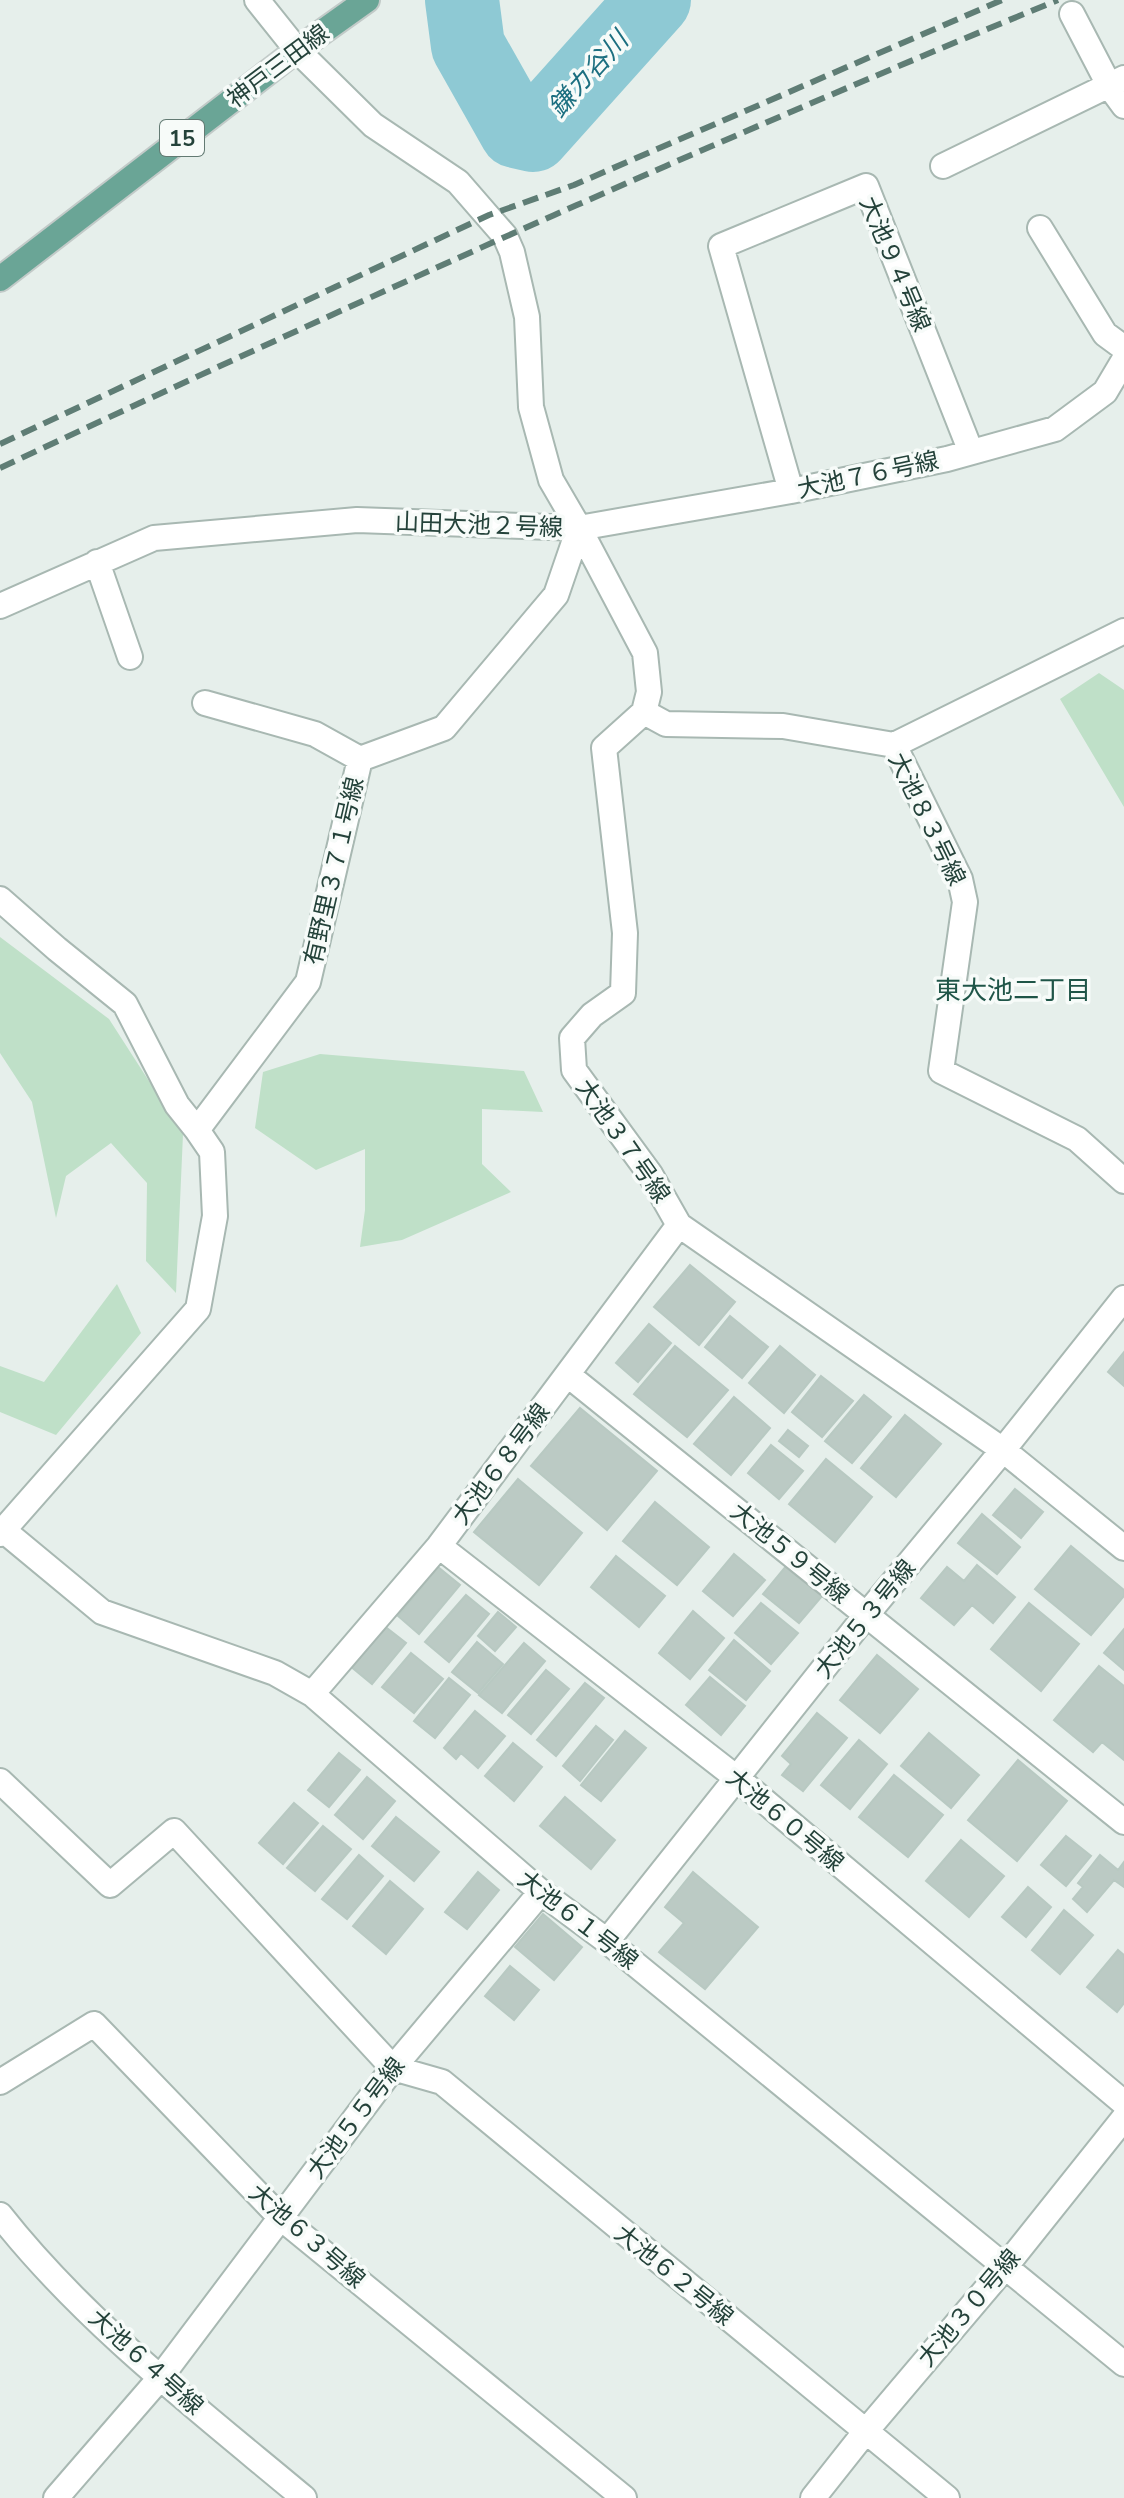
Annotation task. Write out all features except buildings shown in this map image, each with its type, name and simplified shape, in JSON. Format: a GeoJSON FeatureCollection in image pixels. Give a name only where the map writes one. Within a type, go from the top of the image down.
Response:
{"type":"FeatureCollection","features":[{"type":"Feature","properties":{"kind":"main road","name":"神戸三田線"},"geometry":{"type":"LineString","coordinates":[[0,279],[297,50],[367,0]]}},
{"type":"Feature","properties":{"kind":"street","name":"山田大池２号線"},"geometry":{"type":"LineString","coordinates":[[257,0],[297,50],[373,125],[458,182],[505,236],[512,252],[527,317],[531,407],[551,480],[579,528]]}},
{"type":"Feature","properties":{"kind":"street"},"geometry":{"type":"LineString","coordinates":[[943,166],[1119,90],[1072,14]]}},
{"type":"Feature","properties":{"kind":"street","name":"大池９４号線"},"geometry":{"type":"LineString","coordinates":[[791,491],[721,246],[866,186],[971,452]]}},
{"type":"Feature","properties":{"kind":"street"},"geometry":{"type":"LineString","coordinates":[[1040,228],[1105,334],[1124,348]]}},
{"type":"Feature","properties":{"kind":"street","name":"大池７６号線"},"geometry":{"type":"LineString","coordinates":[[579,528],[791,491],[971,452],[1055,429],[1105,392],[1124,360]]}},
{"type":"Feature","properties":{"kind":"street","name":"山田大池２号線"},"geometry":{"type":"LineString","coordinates":[[0,606],[154,538],[357,520],[579,528]]}},
{"type":"Feature","properties":{"kind":"street"},"geometry":{"type":"LineString","coordinates":[[579,528],[645,653],[649,692],[644,712]]}},
{"type":"Feature","properties":{"kind":"street","name":"有野里３７１号線"},"geometry":{"type":"LineString","coordinates":[[197,1130],[308,982],[360,759],[444,728],[556,595],[579,528]]}},
{"type":"Feature","properties":{"kind":"street"},"geometry":{"type":"LineString","coordinates":[[97,562],[130,657]]}},
{"type":"Feature","properties":{"kind":"street"},"geometry":{"type":"LineString","coordinates":[[894,745],[1124,631]]}},
{"type":"Feature","properties":{"kind":"street"},"geometry":{"type":"LineString","coordinates":[[205,703],[315,734],[360,759]]}},
{"type":"Feature","properties":{"kind":"street","name":"大池８３号線"},"geometry":{"type":"LineString","coordinates":[[644,712],[666,724],[783,726],[894,745],[960,879],[965,902],[941,1071],[1077,1139],[1124,1181]]}},
{"type":"Feature","properties":{"kind":"street","name":"大池３７号線"},"geometry":{"type":"LineString","coordinates":[[644,712],[604,748],[625,933],[623,993],[592,1015],[572,1038],[574,1070],[650,1174],[679,1225],[1003,1450],[1124,1548]]}},
{"type":"Feature","properties":{"kind":"street"},"geometry":{"type":"LineString","coordinates":[[0,899],[125,1004],[177,1105],[212,1152],[215,1216],[198,1309],[2,1532]]}},
{"type":"Feature","properties":{"kind":"street","name":"大池６８号線"},"geometry":{"type":"LineString","coordinates":[[312,1694],[439,1546],[679,1225]]}},
{"type":"Feature","properties":{"kind":"street","name":"大池５３号線"},"geometry":{"type":"LineString","coordinates":[[607,1941],[1124,1298]]}},
{"type":"Feature","properties":{"kind":"street","name":"大池５９号線"},"geometry":{"type":"LineString","coordinates":[[568,1375],[1124,1822]]}},
{"type":"Feature","properties":{"kind":"street","name":"大池６１号線"},"geometry":{"type":"LineString","coordinates":[[2,1532],[102,1612],[275,1673],[312,1694],[541,1892],[607,1941],[1124,2364]]}},
{"type":"Feature","properties":{"kind":"street","name":"大池６０号線"},"geometry":{"type":"LineString","coordinates":[[439,1546],[738,1779],[1124,2103]]}},
{"type":"Feature","properties":{"kind":"street"},"geometry":{"type":"LineString","coordinates":[[0,1781],[110,1885],[174,1831],[393,2068]]}},
{"type":"Feature","properties":{"kind":"street","name":"大池５５号線"},"geometry":{"type":"LineString","coordinates":[[56,2498],[160,2378],[393,2068],[541,1892]]}},
{"type":"Feature","properties":{"kind":"street","name":"大池６３号線"},"geometry":{"type":"LineString","coordinates":[[0,2082],[94,2024],[281,2218],[624,2498]]}},
{"type":"Feature","properties":{"kind":"street","name":"大池６２号線"},"geometry":{"type":"LineString","coordinates":[[393,2068],[442,2082],[947,2498]]}},
{"type":"Feature","properties":{"kind":"street","name":"大池３０号線"},"geometry":{"type":"LineString","coordinates":[[813,2498],[1124,2118]]}},
{"type":"Feature","properties":{"kind":"street","name":"大池６４号線"},"geometry":{"type":"LineString","coordinates":[[0,2215],[32,2256],[160,2378],[304,2498]]}},
{"type":"Feature","properties":{"kind":"green space"},"geometry":{"type":"Polygon","coordinates":[[[1099,673],[1124,690],[1124,807],[1060,699],[1099,673]]]}},
{"type":"Feature","properties":{"kind":"green space"},"geometry":{"type":"Polygon","coordinates":[[[0,937],[109,1019],[183,1134],[176,1293],[146,1261],[147,1183],[111,1143],[66,1176],[56,1218],[32,1102],[0,1053],[0,937]]]}},
{"type":"Feature","properties":{"kind":"green space"},"geometry":{"type":"Polygon","coordinates":[[[320,1054],[524,1071],[543,1112],[482,1109],[482,1164],[511,1192],[402,1240],[360,1247],[365,1210],[365,1149],[316,1170],[255,1128],[263,1072],[320,1054]]]}},
{"type":"Feature","properties":{"kind":"green space"},"geometry":{"type":"Polygon","coordinates":[[[117,1284],[141,1333],[56,1435],[0,1412],[0,1366],[44,1382],[117,1284]]]}},
{"type":"Feature","properties":{"kind":"waterway","name":"鎌カ谷川"},"geometry":{"type":"LineString","coordinates":[[462,0],[468,46],[516,131],[533,135],[654,0]]}},
{"type":"Feature","properties":{"kind":"railway"},"geometry":{"type":"LineString","coordinates":[[0,444],[489,215],[574,185],[1002,0]]}},
{"type":"Feature","properties":{"kind":"railway"},"geometry":{"type":"LineString","coordinates":[[0,468],[526,228],[1058,0]]}},
{"type":"Feature","properties":{"kind":"district","name":"東大池二丁目"},"geometry":{"type":"Point","coordinates":[1013,990]}}]}
